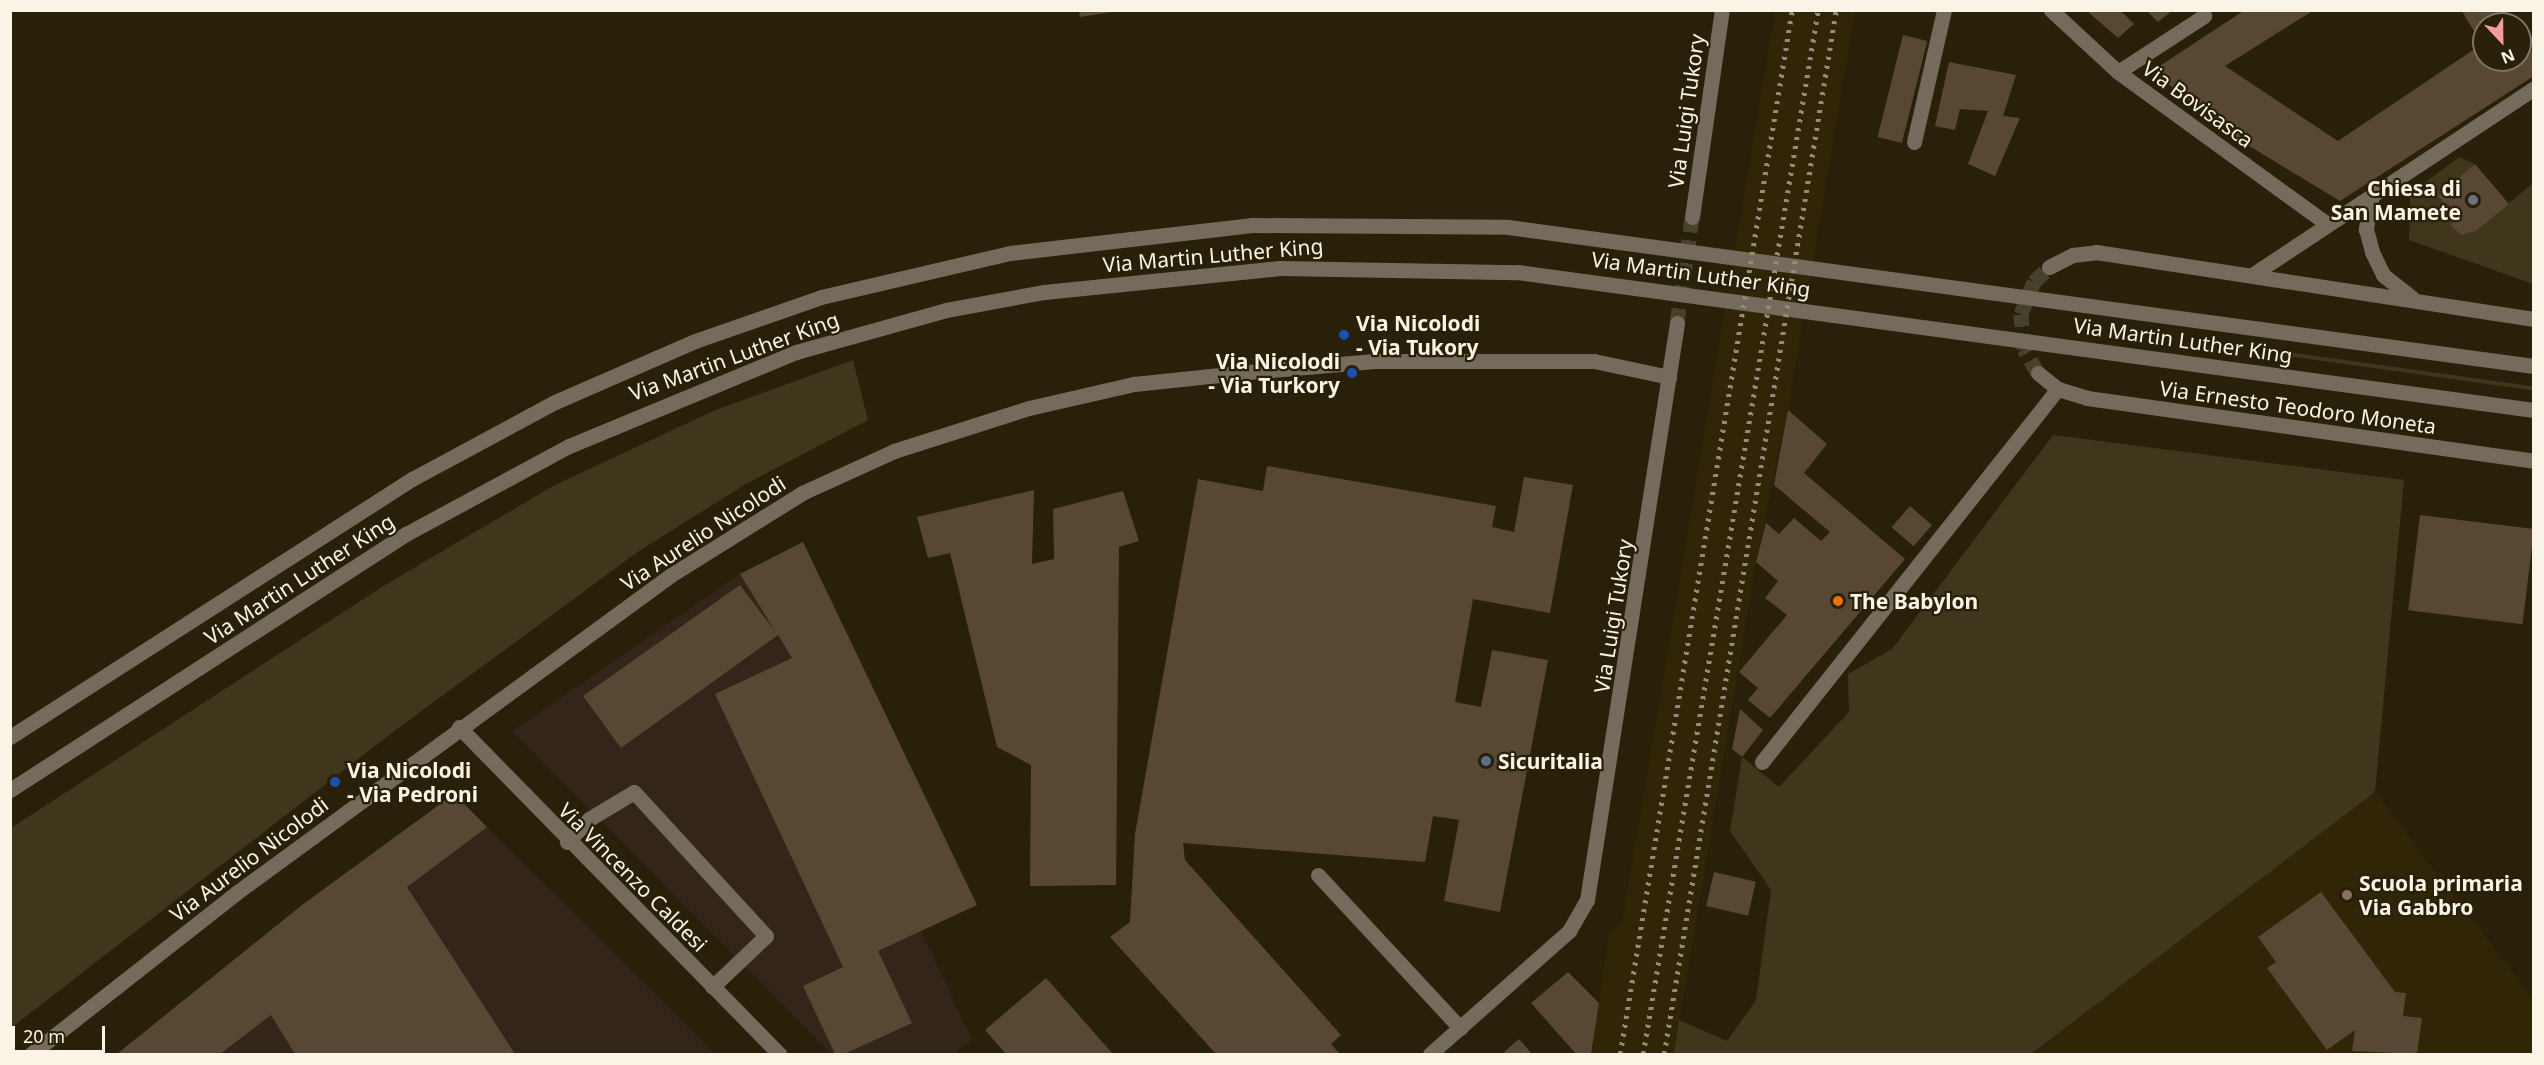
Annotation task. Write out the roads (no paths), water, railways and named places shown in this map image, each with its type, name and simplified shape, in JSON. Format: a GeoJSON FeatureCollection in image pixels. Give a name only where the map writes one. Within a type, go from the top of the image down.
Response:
{"type":"FeatureCollection","features":[{"type":"Feature","properties":{"kind":"street","name":"Via Luigi Tukory"},"geometry":{"type":"LineString","coordinates":[[1692,217],[1722,10]]}},
{"type":"Feature","properties":{"kind":"street"},"geometry":{"type":"LineString","coordinates":[[1914,142],[1944,10]]}},
{"type":"Feature","properties":{"kind":"street","name":"Via Bovisasca"},"geometry":{"type":"LineString","coordinates":[[2051,10],[2118,72],[2327,224]]}},
{"type":"Feature","properties":{"kind":"street"},"geometry":{"type":"LineString","coordinates":[[2118,72],[2204,16]]}},
{"type":"Feature","properties":{"kind":"street"},"geometry":{"type":"LineString","coordinates":[[2255,273],[2534,88]]}},
{"type":"Feature","properties":{"kind":"street"},"geometry":{"type":"LineString","coordinates":[[2372,194],[2366,229],[2372,252],[2383,275],[2413,299]]}},
{"type":"Feature","properties":{"kind":"street","name":"Via Martin Luther King"},"geometry":{"type":"LineString","coordinates":[[10,736],[429,468],[610,376],[744,323],[871,283],[1010,253],[1156,234],[1335,223],[1508,227],[2277,329],[2534,366]]}},
{"type":"Feature","properties":{"kind":"street"},"geometry":{"type":"LineString","coordinates":[[2049,267],[2073,255],[2096,252],[2255,273],[2534,319]]}},
{"type":"Feature","properties":{"kind":"street","name":"Via Martin Luther King"},"geometry":{"type":"LineString","coordinates":[[10,790],[406,534],[622,421],[746,370],[890,324],[997,300],[1161,277],[1336,267],[1517,272],[2534,410]]}},
{"type":"Feature","properties":{"kind":"street","name":"Via Luigi Tukory"},"geometry":{"type":"LineString","coordinates":[[1460,1028],[1582,914],[1592,881],[1677,323]]}},
{"type":"Feature","properties":{"kind":"street","name":"Via Aurelio Nicolodi"},"geometry":{"type":"LineString","coordinates":[[31,1054],[459,728],[671,575],[802,494],[894,451],[1029,408],[1134,384],[1375,361],[1611,361],[1669,377]]}},
{"type":"Feature","properties":{"kind":"street","name":"Via Ernesto Teodoro Moneta"},"geometry":{"type":"LineString","coordinates":[[2038,373],[2058,389],[2087,398],[2534,461]]}},
{"type":"Feature","properties":{"kind":"street"},"geometry":{"type":"LineString","coordinates":[[1762,762],[2058,389]]}},
{"type":"Feature","properties":{"kind":"street","name":"Via Vincenzo Caldesi"},"geometry":{"type":"LineString","coordinates":[[459,728],[567,842],[779,1054]]}},
{"type":"Feature","properties":{"kind":"street"},"geometry":{"type":"LineString","coordinates":[[567,842],[589,819],[634,792],[766,936],[712,987]]}},
{"type":"Feature","properties":{"kind":"street"},"geometry":{"type":"LineString","coordinates":[[1318,875],[1460,1028],[1430,1054]]}},
{"type":"Feature","properties":{"kind":"tunnel"},"geometry":{"type":"LineString","coordinates":[[1677,323],[1692,217]]}},
{"type":"Feature","properties":{"kind":"tunnel"},"geometry":{"type":"LineString","coordinates":[[2038,373],[2024,349],[2021,314],[2034,282],[2049,267]]}},
{"type":"Feature","properties":{"kind":"railway"},"geometry":{"type":"LineString","coordinates":[[1620,1054],[1792,10]]}},
{"type":"Feature","properties":{"kind":"railway"},"geometry":{"type":"LineString","coordinates":[[1643,1054],[1818,10]]}},
{"type":"Feature","properties":{"kind":"railway"},"geometry":{"type":"LineString","coordinates":[[1664,1054],[1836,10]]}},
{"type":"Feature","properties":{"kind":"place","name":"Chiesa di San Mamete"},"geometry":{"type":"Point","coordinates":[2473,200]}},
{"type":"Feature","properties":{"kind":"place","name":"Via Nicolodi - Via Tukory"},"geometry":{"type":"Point","coordinates":[1344,335]}},
{"type":"Feature","properties":{"kind":"place","name":"Via Nicolodi - Via Turkory"},"geometry":{"type":"Point","coordinates":[1352,373]}},
{"type":"Feature","properties":{"kind":"place","name":"The Babylon"},"geometry":{"type":"Point","coordinates":[1838,601]}},
{"type":"Feature","properties":{"kind":"place","name":"Sicuritalia"},"geometry":{"type":"Point","coordinates":[1486,761]}},
{"type":"Feature","properties":{"kind":"place","name":"Via Nicolodi - Via Pedroni"},"geometry":{"type":"Point","coordinates":[335,782]}},
{"type":"Feature","properties":{"kind":"place","name":"Scuola primaria Via Gabbro"},"geometry":{"type":"Point","coordinates":[2347,895]}}]}
